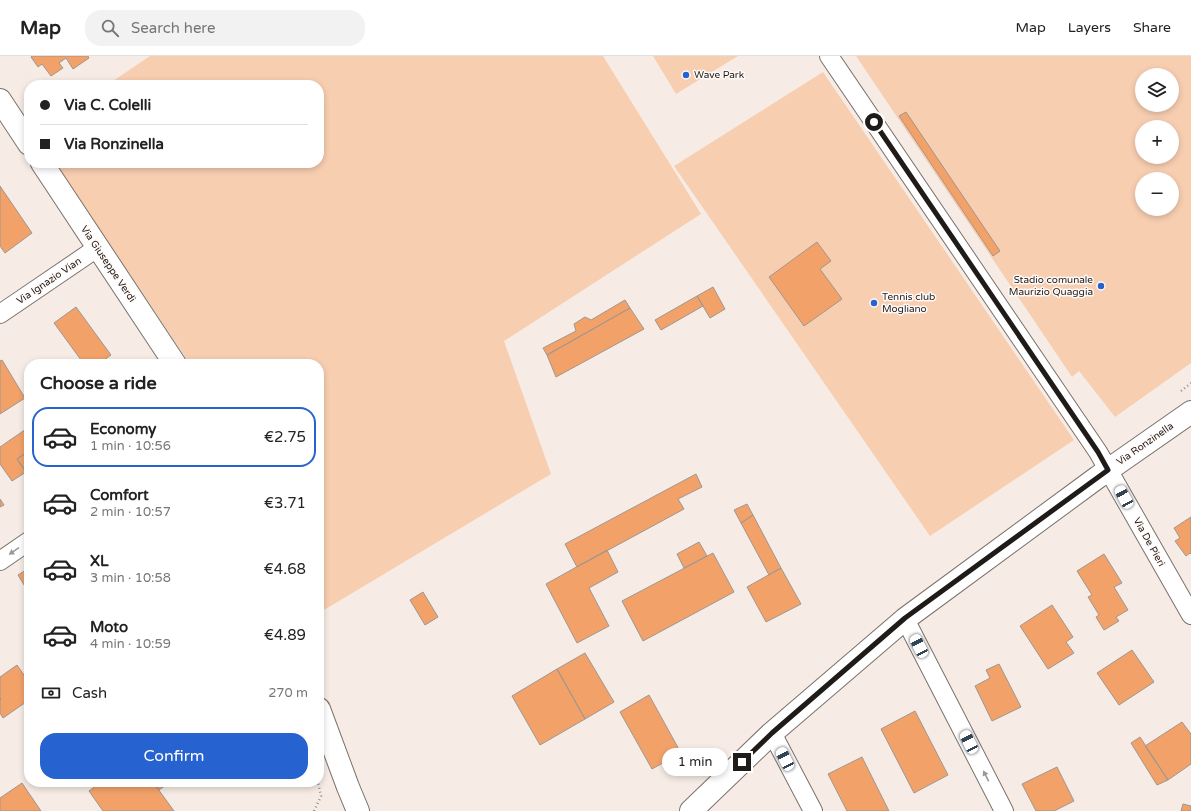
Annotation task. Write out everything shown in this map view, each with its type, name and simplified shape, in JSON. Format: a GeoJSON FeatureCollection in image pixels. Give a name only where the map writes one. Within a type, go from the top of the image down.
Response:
{"type":"FeatureCollection","features":[{"type":"Feature","properties":{"kind":"street","name":"Via De Pieri"},"geometry":{"type":"LineString","coordinates":[[829,56],[1098,452],[1191,615]]}},
{"type":"Feature","properties":{"kind":"street"},"geometry":{"type":"LineString","coordinates":[[0,100],[24,136]]}},
{"type":"Feature","properties":{"kind":"street","name":"Via Giuseppe Verdi"},"geometry":{"type":"LineString","coordinates":[[45,168],[172,359]]}},
{"type":"Feature","properties":{"kind":"street","name":"Via Ignazio Vian"},"geometry":{"type":"LineString","coordinates":[[0,314],[97,248]]}},
{"type":"Feature","properties":{"kind":"street","name":"Via Ronzinella"},"geometry":{"type":"LineString","coordinates":[[692,811],[772,733],[905,618],[1108,470],[1191,412]]}},
{"type":"Feature","properties":{"kind":"street"},"geometry":{"type":"LineString","coordinates":[[0,561],[24,544]]}},
{"type":"Feature","properties":{"kind":"street"},"geometry":{"type":"LineString","coordinates":[[905,618],[1004,811]]}},
{"type":"Feature","properties":{"kind":"street"},"geometry":{"type":"LineString","coordinates":[[324,722],[358,811]]}},
{"type":"Feature","properties":{"kind":"street"},"geometry":{"type":"LineString","coordinates":[[772,733],[813,811]]}},
{"type":"Feature","properties":{"kind":"path"},"geometry":{"type":"LineString","coordinates":[[314,811],[321,796],[319,787]]}},
{"type":"Feature","properties":{"kind":"shaded area"},"geometry":{"type":"Polygon","coordinates":[[[150,56],[603,56],[701,214],[504,341],[551,474],[324,610],[324,359],[187,359],[58,168],[324,168],[324,80],[114,80],[150,56]]]}},
{"type":"Feature","properties":{"kind":"shaded area","name":"Wave Park"},"geometry":{"type":"Polygon","coordinates":[[[653,56],[738,56],[676,94],[653,56]]]}},
{"type":"Feature","properties":{"kind":"shaded area","name":"Stadio comunale Maurizio Quaggia"},"geometry":{"type":"Polygon","coordinates":[[[856,56],[1191,56],[1191,363],[1115,417],[1079,371],[1072,377],[856,56]]]}},
{"type":"Feature","properties":{"kind":"shaded area","name":"Tennis club Mogliano"},"geometry":{"type":"Polygon","coordinates":[[[823,72],[1074,440],[930,536],[674,166],[823,72]]]}},
{"type":"Feature","properties":{"kind":"building"},"geometry":{"type":"Polygon","coordinates":[[[88,56],[89,58],[73,69],[66,58],[59,63],[63,68],[51,76],[42,64],[38,67],[31,57],[88,56]]]}},
{"type":"Feature","properties":{"kind":"building"},"geometry":{"type":"Polygon","coordinates":[[[906,112],[1000,251],[993,256],[899,116],[906,112]]]}},
{"type":"Feature","properties":{"kind":"building"},"geometry":{"type":"Polygon","coordinates":[[[0,186],[32,233],[5,253],[0,246],[0,186]]]}},
{"type":"Feature","properties":{"kind":"building"},"geometry":{"type":"Polygon","coordinates":[[[817,242],[831,261],[820,269],[842,299],[804,326],[769,277],[817,242]]]}},
{"type":"Feature","properties":{"kind":"building"},"geometry":{"type":"Polygon","coordinates":[[[713,287],[725,309],[710,318],[697,296],[713,287]]]}},
{"type":"Feature","properties":{"kind":"building"},"geometry":{"type":"Polygon","coordinates":[[[697,296],[703,306],[661,330],[655,320],[697,296]]]}},
{"type":"Feature","properties":{"kind":"building"},"geometry":{"type":"Polygon","coordinates":[[[625,300],[630,308],[547,355],[543,348],[576,331],[574,324],[585,317],[591,320],[625,300]]]}},
{"type":"Feature","properties":{"kind":"building"},"geometry":{"type":"Polygon","coordinates":[[[76,307],[111,355],[106,359],[80,359],[54,323],[76,307]]]}},
{"type":"Feature","properties":{"kind":"building"},"geometry":{"type":"Polygon","coordinates":[[[630,308],[644,329],[556,377],[547,355],[630,308]]]}},
{"type":"Feature","properties":{"kind":"building"},"geometry":{"type":"Polygon","coordinates":[[[2,360],[24,399],[0,414],[0,361],[2,360]]]}},
{"type":"Feature","properties":{"kind":"building"},"geometry":{"type":"Polygon","coordinates":[[[24,430],[24,454],[17,459],[24,469],[24,473],[12,481],[0,464],[0,447],[24,430]]]}},
{"type":"Feature","properties":{"kind":"building"},"geometry":{"type":"Polygon","coordinates":[[[24,454],[24,469],[17,459],[24,454]]]}},
{"type":"Feature","properties":{"kind":"building"},"geometry":{"type":"Polygon","coordinates":[[[696,474],[702,487],[678,499],[684,509],[577,567],[565,544],[696,474]]]}},
{"type":"Feature","properties":{"kind":"building"},"geometry":{"type":"Polygon","coordinates":[[[0,499],[4,505],[0,507],[0,499]]]}},
{"type":"Feature","properties":{"kind":"building"},"geometry":{"type":"Polygon","coordinates":[[[747,504],[753,515],[741,523],[734,510],[747,504]]]}},
{"type":"Feature","properties":{"kind":"building"},"geometry":{"type":"Polygon","coordinates":[[[753,515],[781,568],[769,575],[741,523],[753,515]]]}},
{"type":"Feature","properties":{"kind":"building"},"geometry":{"type":"Polygon","coordinates":[[[1191,517],[1191,554],[1190,553],[1186,556],[1175,541],[1180,538],[1174,528],[1191,517]]]}},
{"type":"Feature","properties":{"kind":"building"},"geometry":{"type":"Polygon","coordinates":[[[699,542],[707,556],[684,568],[677,554],[699,542]]]}},
{"type":"Feature","properties":{"kind":"building"},"geometry":{"type":"Polygon","coordinates":[[[607,550],[618,572],[589,588],[609,626],[577,643],[546,584],[607,550]]]}},
{"type":"Feature","properties":{"kind":"building"},"geometry":{"type":"Polygon","coordinates":[[[713,553],[734,592],[643,641],[622,601],[713,553]]]}},
{"type":"Feature","properties":{"kind":"building"},"geometry":{"type":"Polygon","coordinates":[[[1104,554],[1122,583],[1114,587],[1128,610],[1116,617],[1119,621],[1104,630],[1096,617],[1099,615],[1088,597],[1092,595],[1077,571],[1104,554]]]}},
{"type":"Feature","properties":{"kind":"building"},"geometry":{"type":"Polygon","coordinates":[[[781,568],[801,604],[766,622],[747,587],[781,568]]]}},
{"type":"Feature","properties":{"kind":"building"},"geometry":{"type":"Polygon","coordinates":[[[24,571],[24,585],[18,575],[24,571]]]}},
{"type":"Feature","properties":{"kind":"building"},"geometry":{"type":"Polygon","coordinates":[[[423,592],[438,617],[425,625],[410,600],[423,592]]]}},
{"type":"Feature","properties":{"kind":"building"},"geometry":{"type":"Polygon","coordinates":[[[1052,605],[1073,637],[1066,642],[1074,653],[1048,669],[1020,626],[1052,605]]]}},
{"type":"Feature","properties":{"kind":"building"},"geometry":{"type":"Polygon","coordinates":[[[1132,650],[1154,682],[1119,705],[1097,673],[1132,650]]]}},
{"type":"Feature","properties":{"kind":"building"},"geometry":{"type":"Polygon","coordinates":[[[585,653],[614,702],[585,719],[557,669],[585,653]]]}},
{"type":"Feature","properties":{"kind":"building"},"geometry":{"type":"Polygon","coordinates":[[[999,664],[1021,707],[992,721],[975,686],[990,678],[986,670],[999,664]]]}},
{"type":"Feature","properties":{"kind":"building"},"geometry":{"type":"Polygon","coordinates":[[[17,665],[24,675],[24,703],[3,718],[0,713],[0,677],[17,665]]]}},
{"type":"Feature","properties":{"kind":"building"},"geometry":{"type":"Polygon","coordinates":[[[557,669],[585,719],[540,745],[512,696],[557,669]]]}},
{"type":"Feature","properties":{"kind":"building"},"geometry":{"type":"Polygon","coordinates":[[[649,695],[681,753],[652,769],[620,712],[649,695]]]}},
{"type":"Feature","properties":{"kind":"building"},"geometry":{"type":"Polygon","coordinates":[[[915,711],[948,775],[914,793],[881,729],[915,711]]]}},
{"type":"Feature","properties":{"kind":"building"},"geometry":{"type":"Polygon","coordinates":[[[1182,722],[1191,734],[1191,764],[1168,780],[1145,746],[1182,722]]]}},
{"type":"Feature","properties":{"kind":"building"},"geometry":{"type":"Polygon","coordinates":[[[1140,737],[1168,780],[1157,785],[1131,743],[1140,737]]]}},
{"type":"Feature","properties":{"kind":"building"},"geometry":{"type":"Polygon","coordinates":[[[862,757],[889,811],[847,811],[828,774],[862,757]]]}},
{"type":"Feature","properties":{"kind":"building"},"geometry":{"type":"Polygon","coordinates":[[[1057,767],[1074,801],[1054,811],[1036,811],[1022,784],[1057,767]]]}},
{"type":"Feature","properties":{"kind":"building"},"geometry":{"type":"Polygon","coordinates":[[[22,783],[41,811],[0,811],[0,798],[22,783]]]}},
{"type":"Feature","properties":{"kind":"building"},"geometry":{"type":"Polygon","coordinates":[[[94,787],[157,787],[174,811],[103,811],[89,791],[94,787]]]}},
{"type":"Feature","properties":{"kind":"building"},"geometry":{"type":"Polygon","coordinates":[[[1183,804],[1191,806],[1191,811],[1181,811],[1183,804]]]}},
{"type":"Feature","properties":{"kind":"place","name":"Wave Park"},"geometry":{"type":"Point","coordinates":[686,75]}},
{"type":"Feature","properties":{"kind":"place","name":"Stadio comunale Maurizio Quaggia"},"geometry":{"type":"Point","coordinates":[1101,286]}},
{"type":"Feature","properties":{"kind":"place","name":"Tennis club Mogliano"},"geometry":{"type":"Point","coordinates":[874,303]}},
{"type":"Feature","properties":{"kind":"route"},"geometry":{"type":"LineString","coordinates":[[742,762],[772,733],[905,618],[1108,470],[1098,452],[874,122]]}}]}
